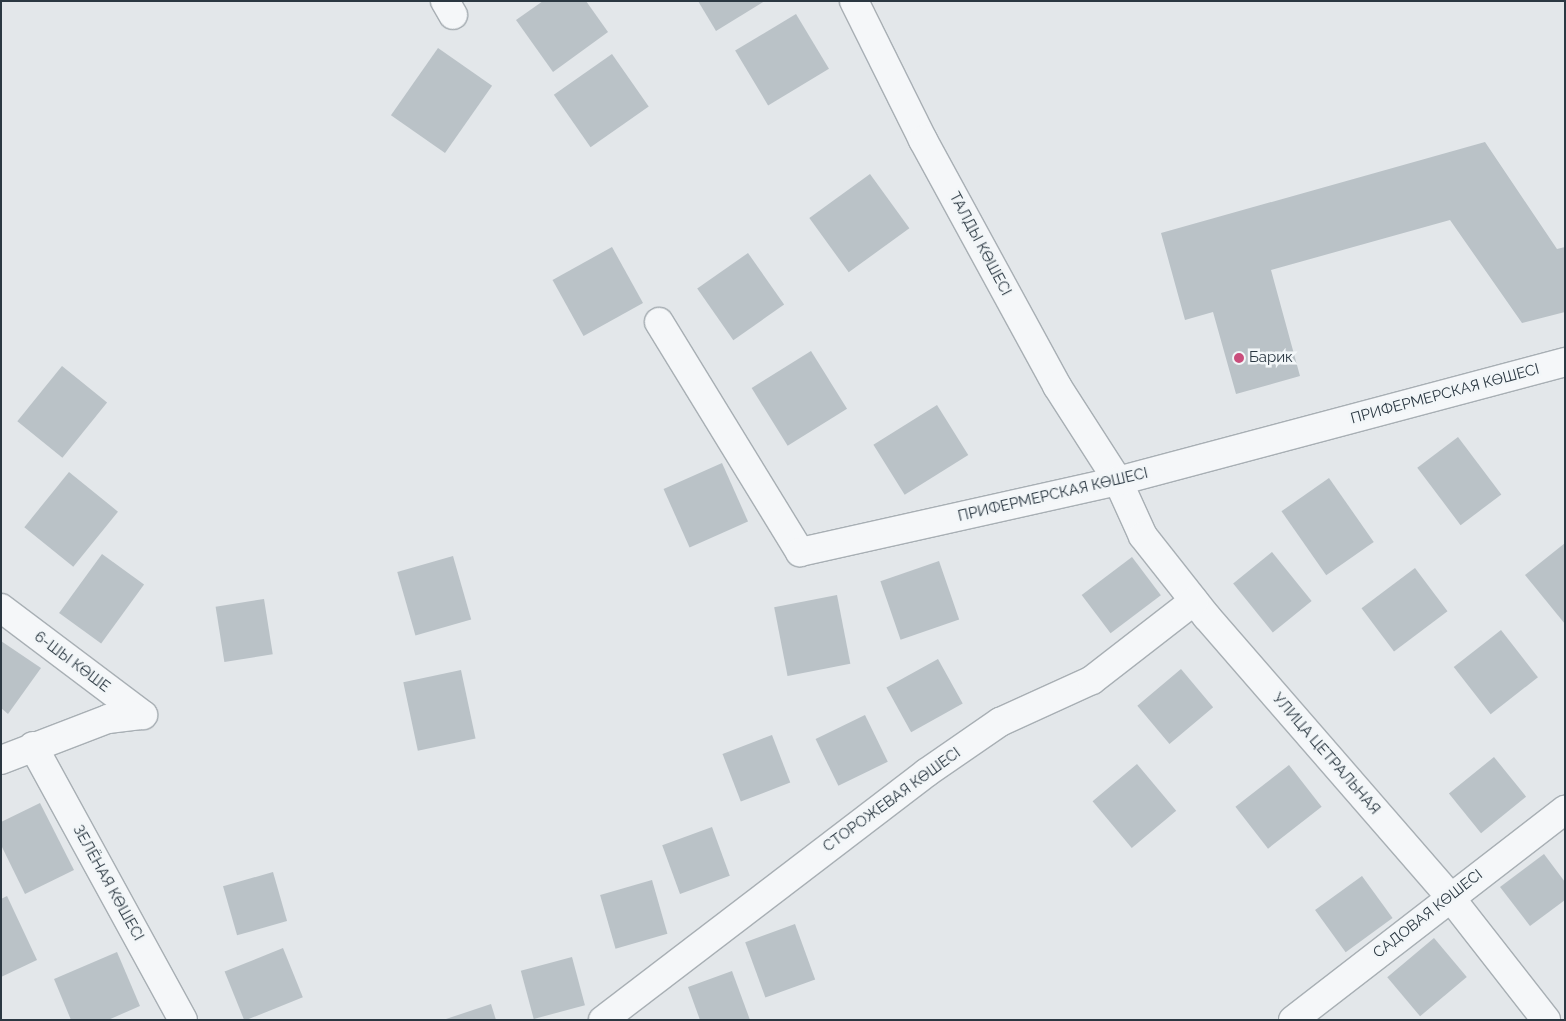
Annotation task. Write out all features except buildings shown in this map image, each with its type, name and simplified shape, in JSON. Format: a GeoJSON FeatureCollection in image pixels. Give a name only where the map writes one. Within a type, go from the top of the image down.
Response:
{"type":"FeatureCollection","features":[{"type":"Feature","properties":{"kind":"street","name":"ТАЛДЫ КӨШЕСІ"},"geometry":{"type":"LineString","coordinates":[[854,1],[1057,386],[1118,481]]}},
{"type":"Feature","properties":{"kind":"street","name":"ПРИФЕРМЕРСКАЯ КӨШЕСІ"},"geometry":{"type":"LineString","coordinates":[[659,322],[800,552],[1118,481],[1565,362]]}},
{"type":"Feature","properties":{"kind":"street","name":"УЛИЦА ЦЕТРАЛЬНАЯ"},"geometry":{"type":"LineString","coordinates":[[1118,481],[1143,536],[1194,601],[1450,897],[1546,1020]]}},
{"type":"Feature","properties":{"kind":"street","name":"СТОРОЖЕВАЯ КӨШЕСІ"},"geometry":{"type":"LineString","coordinates":[[603,1020],[926,773],[1000,722],[1092,680],[1194,601]]}},
{"type":"Feature","properties":{"kind":"street","name":"6-ШЫ КӨШЕ"},"geometry":{"type":"LineString","coordinates":[[1,608],[143,715],[108,719],[33,746]]}},
{"type":"Feature","properties":{"kind":"street"},"geometry":{"type":"LineString","coordinates":[[1,760],[33,746]]}},
{"type":"Feature","properties":{"kind":"street","name":"ЗЕЛЁНАЯ КӨШЕСІ"},"geometry":{"type":"LineString","coordinates":[[33,746],[183,1020]]}},
{"type":"Feature","properties":{"kind":"street","name":"САДОВАЯ КӨШЕСІ"},"geometry":{"type":"LineString","coordinates":[[1293,1020],[1565,810]]}},
{"type":"Feature","properties":{"kind":"place","name":"Барик"},"geometry":{"type":"Point","coordinates":[1239,358]}}]}
